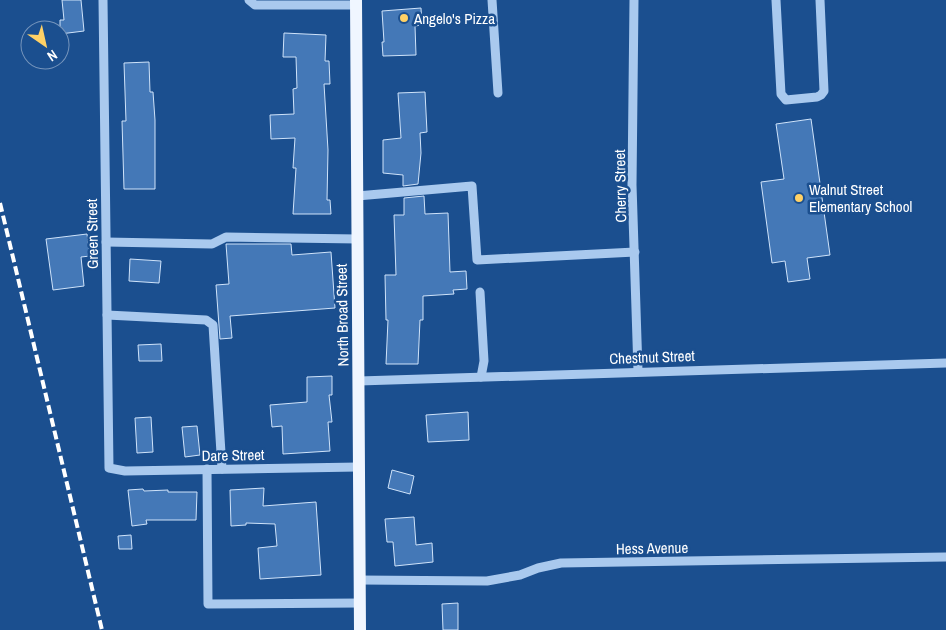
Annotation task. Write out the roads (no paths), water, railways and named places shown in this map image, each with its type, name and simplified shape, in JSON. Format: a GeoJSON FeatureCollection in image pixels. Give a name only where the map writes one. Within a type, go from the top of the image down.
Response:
{"type":"FeatureCollection","features":[{"type":"Feature","properties":{"kind":"main road","name":"North Broad Street"},"geometry":{"type":"LineString","coordinates":[[356,2],[360,630]]}},
{"type":"Feature","properties":{"kind":"street","name":"Green Street"},"geometry":{"type":"LineString","coordinates":[[103,0],[109,468]]}},
{"type":"Feature","properties":{"kind":"street"},"geometry":{"type":"LineString","coordinates":[[250,0],[255,5],[356,2]]}},
{"type":"Feature","properties":{"kind":"street"},"geometry":{"type":"LineString","coordinates":[[492,0],[498,93]]}},
{"type":"Feature","properties":{"kind":"street","name":"Cherry Street"},"geometry":{"type":"LineString","coordinates":[[634,0],[632,185],[638,371]]}},
{"type":"Feature","properties":{"kind":"street"},"geometry":{"type":"LineString","coordinates":[[776,0],[781,94],[786,100],[817,97],[824,91],[820,0]]}},
{"type":"Feature","properties":{"kind":"street"},"geometry":{"type":"LineString","coordinates":[[357,196],[472,186],[477,260],[635,252]]}},
{"type":"Feature","properties":{"kind":"street"},"geometry":{"type":"LineString","coordinates":[[106,242],[212,244],[226,237],[358,239]]}},
{"type":"Feature","properties":{"kind":"street"},"geometry":{"type":"LineString","coordinates":[[480,292],[484,361],[481,377]]}},
{"type":"Feature","properties":{"kind":"street"},"geometry":{"type":"LineString","coordinates":[[107,315],[206,320],[213,325],[222,469]]}},
{"type":"Feature","properties":{"kind":"street","name":"Chestnut Street"},"geometry":{"type":"LineString","coordinates":[[359,381],[946,363]]}},
{"type":"Feature","properties":{"kind":"street","name":"Dare Street"},"geometry":{"type":"LineString","coordinates":[[109,468],[126,471],[358,467]]}},
{"type":"Feature","properties":{"kind":"street"},"geometry":{"type":"LineString","coordinates":[[207,469],[208,604],[360,603]]}},
{"type":"Feature","properties":{"kind":"street","name":"Hess Avenue"},"geometry":{"type":"LineString","coordinates":[[360,580],[487,581],[520,575],[538,568],[561,563],[946,557]]}},
{"type":"Feature","properties":{"kind":"railway"},"geometry":{"type":"LineString","coordinates":[[0,203],[102,630]]}},
{"type":"Feature","properties":{"kind":"place","name":"Angelo's Pizza"},"geometry":{"type":"Point","coordinates":[404,18]}},
{"type":"Feature","properties":{"kind":"place","name":"Walnut Street Elementary School"},"geometry":{"type":"Point","coordinates":[799,198]}}]}
